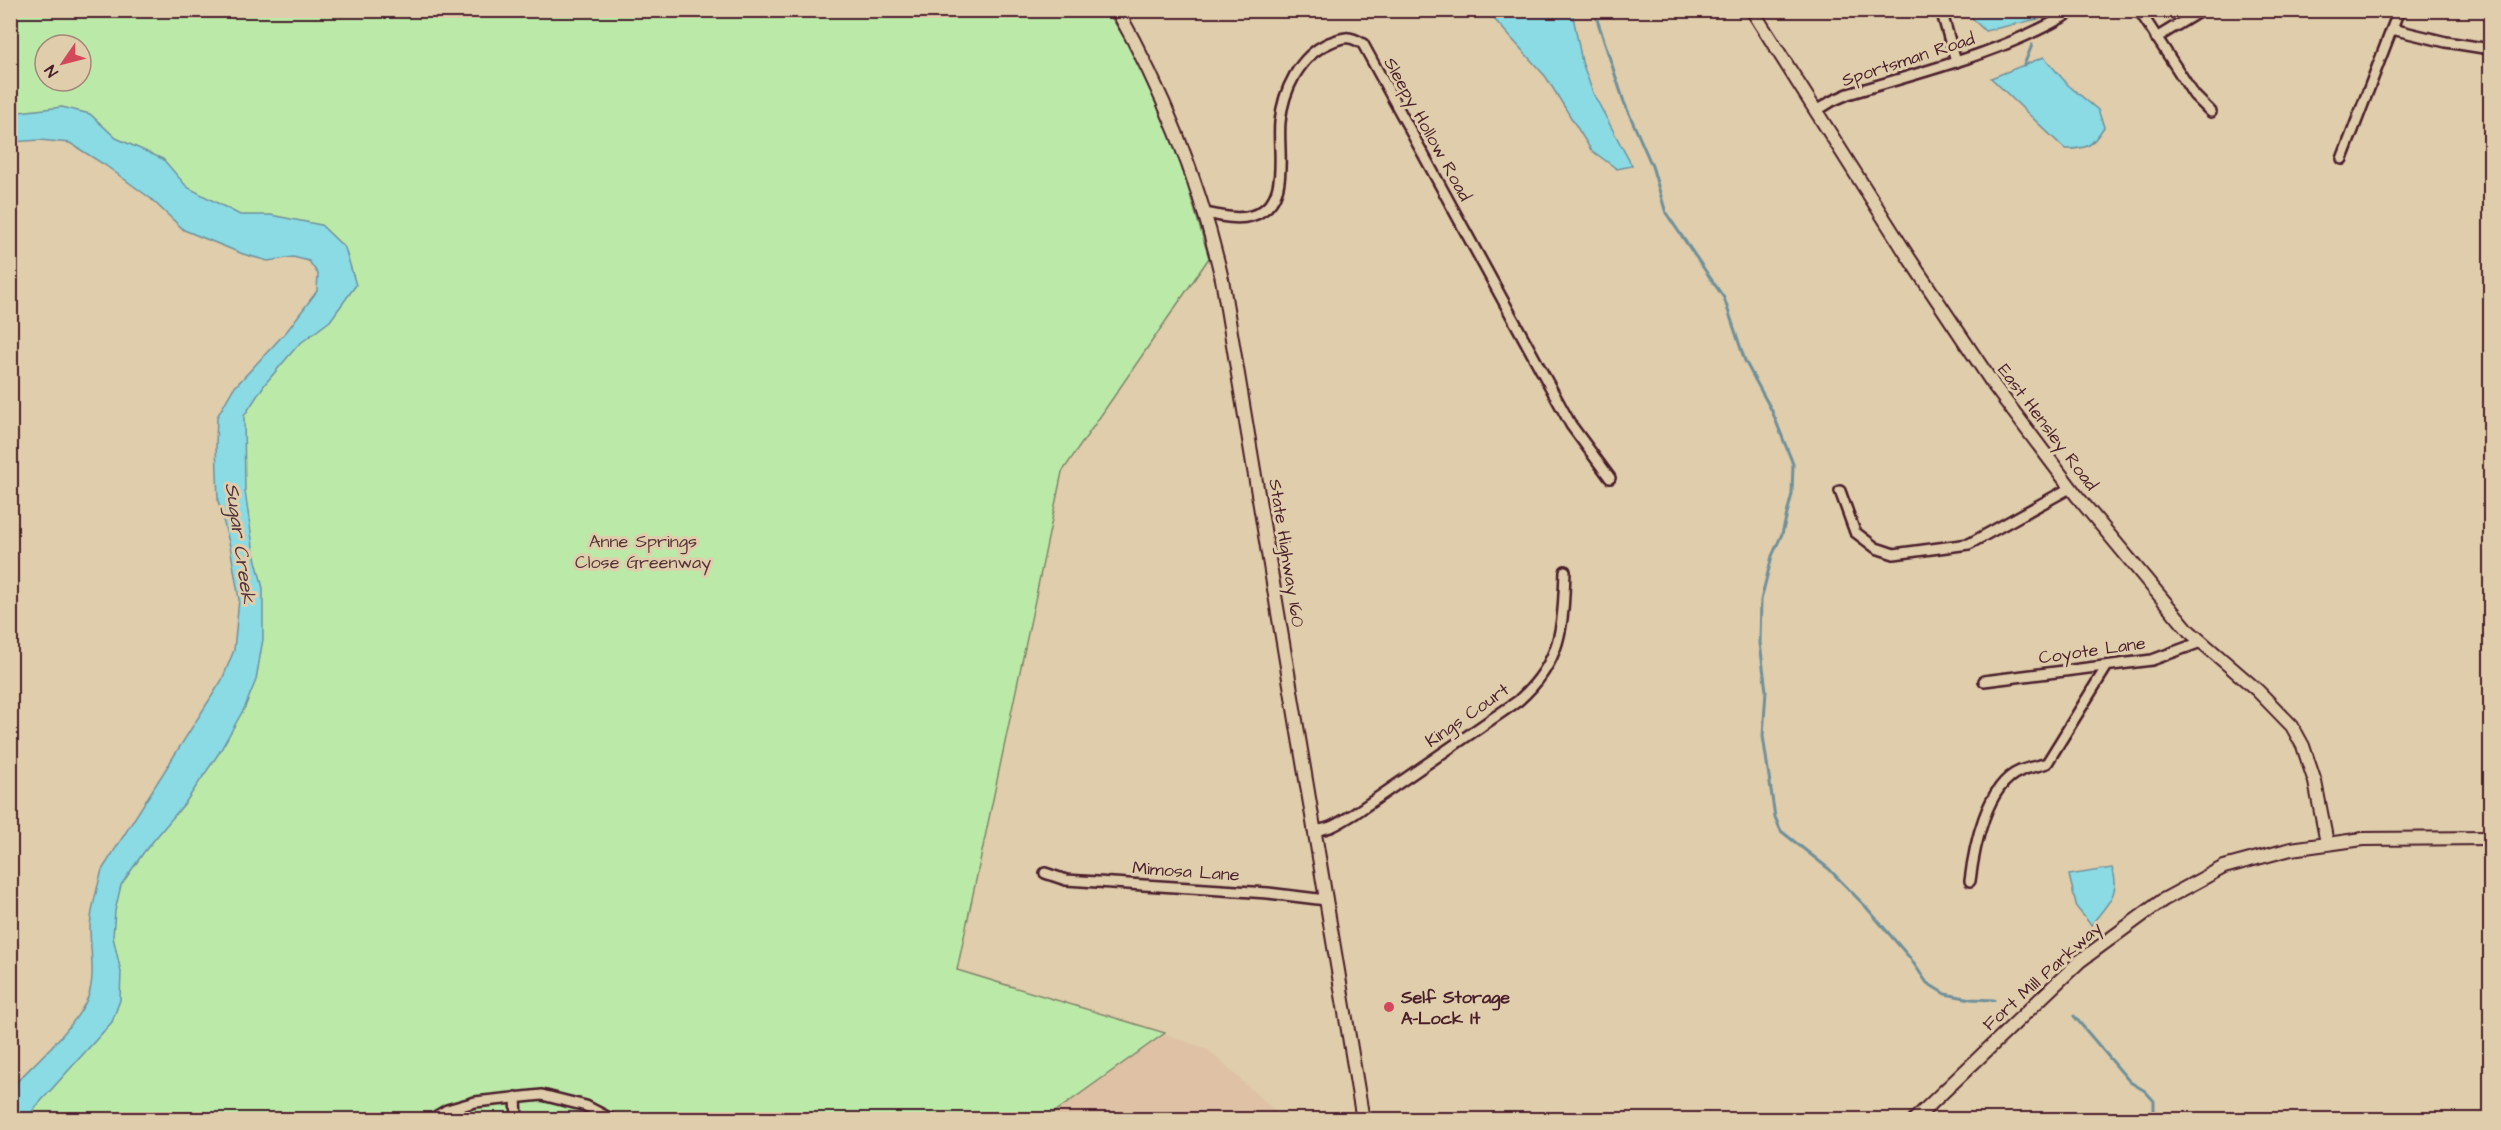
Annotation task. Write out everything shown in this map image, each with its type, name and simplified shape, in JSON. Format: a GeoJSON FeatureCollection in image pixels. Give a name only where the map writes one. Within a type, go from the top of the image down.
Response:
{"type":"FeatureCollection","features":[{"type":"Feature","properties":{"kind":"main road","name":"State Highway 160"},"geometry":{"type":"LineString","coordinates":[[1117,10],[1162,98],[1182,146],[1205,213],[1232,327],[1313,830],[1363,1119]]}},
{"type":"Feature","properties":{"kind":"main road","name":"East Hensley Road"},"geometry":{"type":"LineString","coordinates":[[1752,10],[1909,258],[1995,387],[2070,488],[2155,593],[2189,631],[2257,690],[2292,726],[2303,746],[2315,782],[2327,843]]}},
{"type":"Feature","properties":{"kind":"main road","name":"Fort Mill Parkway"},"geometry":{"type":"LineString","coordinates":[[1914,1119],[2080,961],[2154,907],[2224,867],[2291,849],[2363,839],[2490,838]]}},
{"type":"Feature","properties":{"kind":"street"},"geometry":{"type":"LineString","coordinates":[[1941,10],[1956,62]]}},
{"type":"Feature","properties":{"kind":"street","name":"Sportsman Road"},"geometry":{"type":"LineString","coordinates":[[1816,111],[1848,94],[1956,62],[2019,39],[2075,10]]}},
{"type":"Feature","properties":{"kind":"street"},"geometry":{"type":"LineString","coordinates":[[2139,10],[2194,95],[2211,112]]}},
{"type":"Feature","properties":{"kind":"street"},"geometry":{"type":"LineString","coordinates":[[2156,38],[2202,10]]}},
{"type":"Feature","properties":{"kind":"street"},"geometry":{"type":"LineString","coordinates":[[2342,159],[2399,10]]}},
{"type":"Feature","properties":{"kind":"street"},"geometry":{"type":"LineString","coordinates":[[2392,29],[2446,42],[2490,49]]}},
{"type":"Feature","properties":{"kind":"street","name":"Sleepy Hollow Road"},"geometry":{"type":"LineString","coordinates":[[1205,213],[1242,218],[1265,209],[1278,189],[1282,109],[1301,65],[1305,59],[1325,45],[1345,36],[1354,38],[1363,44],[1571,425],[1610,478]]}},
{"type":"Feature","properties":{"kind":"street"},"geometry":{"type":"LineString","coordinates":[[1840,491],[1855,532],[1876,548],[1894,554],[1969,544],[2070,488]]}},
{"type":"Feature","properties":{"kind":"street","name":"Kings Court"},"geometry":{"type":"LineString","coordinates":[[1313,830],[1322,831],[1354,814],[1518,701],[1536,685],[1551,664],[1556,650],[1564,602],[1565,571]]}},
{"type":"Feature","properties":{"kind":"street","name":"Coyote Lane"},"geometry":{"type":"LineString","coordinates":[[1984,681],[2152,660],[2201,642]]}},
{"type":"Feature","properties":{"kind":"street"},"geometry":{"type":"LineString","coordinates":[[1970,881],[1979,836],[1987,810],[1996,792],[2019,771],[2047,763],[2107,666]]}},
{"type":"Feature","properties":{"kind":"street","name":"Mimosa Lane"},"geometry":{"type":"LineString","coordinates":[[1046,873],[1068,880],[1268,893],[1326,900]]}},
{"type":"Feature","properties":{"kind":"street"},"geometry":{"type":"LineString","coordinates":[[430,1119],[447,1110],[476,1102],[542,1095],[586,1106],[613,1119]]}},
{"type":"Feature","properties":{"kind":"street"},"geometry":{"type":"LineString","coordinates":[[516,1097],[517,1119]]}},
{"type":"Feature","properties":{"kind":"shaded area"},"geometry":{"type":"Polygon","coordinates":[[[1165,1034],[1207,1049],[1284,1119],[1045,1119],[1165,1034]]]}},
{"type":"Feature","properties":{"kind":"green space","name":"Anne Springs Close Greenway"},"geometry":{"type":"Polygon","coordinates":[[[10,11],[1107,11],[1133,51],[1176,148],[1209,258],[1062,472],[957,970],[1165,1033],[1045,1119],[11,1119],[86,1030],[104,907],[247,656],[231,422],[313,326],[326,255],[275,243],[105,151],[11,127],[10,11]]]}},
{"type":"Feature","properties":{"kind":"water"},"geometry":{"type":"Polygon","coordinates":[[[1970,10],[2054,11],[2042,18],[1985,31],[1973,19],[1970,10]]]}},
{"type":"Feature","properties":{"kind":"water"},"geometry":{"type":"Polygon","coordinates":[[[1487,11],[1572,11],[1582,62],[1593,93],[1632,166],[1617,169],[1591,150],[1546,77],[1487,11]]]}},
{"type":"Feature","properties":{"kind":"water"},"geometry":{"type":"Polygon","coordinates":[[[2044,57],[2068,85],[2098,110],[2104,127],[2088,146],[2065,149],[1991,78],[2044,57]]]}},
{"type":"Feature","properties":{"kind":"water","name":"Sugar Creek"},"geometry":{"type":"Polygon","coordinates":[[[62,107],[90,114],[116,138],[163,159],[187,187],[240,215],[271,215],[321,225],[345,248],[356,285],[330,321],[298,345],[265,384],[244,416],[245,491],[254,553],[263,588],[263,639],[256,680],[245,707],[219,753],[185,803],[144,852],[121,885],[115,911],[113,937],[121,972],[120,1000],[112,1022],[33,1110],[28,1119],[11,1119],[11,1088],[64,1033],[88,997],[92,972],[91,921],[102,870],[222,680],[234,650],[239,599],[230,546],[218,501],[217,417],[233,389],[287,331],[317,291],[318,274],[309,261],[293,257],[268,261],[243,254],[184,230],[150,198],[70,143],[40,140],[11,142],[11,113],[62,107]]]}},
{"type":"Feature","properties":{"kind":"water"},"geometry":{"type":"Polygon","coordinates":[[[2112,868],[2115,877],[2114,892],[2091,925],[2077,908],[2069,875],[2112,868]]]}},
{"type":"Feature","properties":{"kind":"waterway"},"geometry":{"type":"LineString","coordinates":[[1594,10],[1624,102],[1652,166],[1666,213],[1724,298],[1745,361],[1772,411],[1793,464],[1792,494],[1761,600],[1760,643],[1766,691],[1763,736],[1775,817],[1781,831],[1829,869],[1866,907],[1910,958],[1927,983],[1945,994],[1971,999],[1994,1000]]}},
{"type":"Feature","properties":{"kind":"waterway"},"geometry":{"type":"LineString","coordinates":[[2024,65],[2032,45]]}},
{"type":"Feature","properties":{"kind":"waterway"},"geometry":{"type":"LineString","coordinates":[[2074,1016],[2130,1082],[2145,1091],[2154,1101],[2154,1120]]}},
{"type":"Feature","properties":{"kind":"place","name":"Self Storage A-Lock It"},"geometry":{"type":"Point","coordinates":[1389,1007]}}]}
